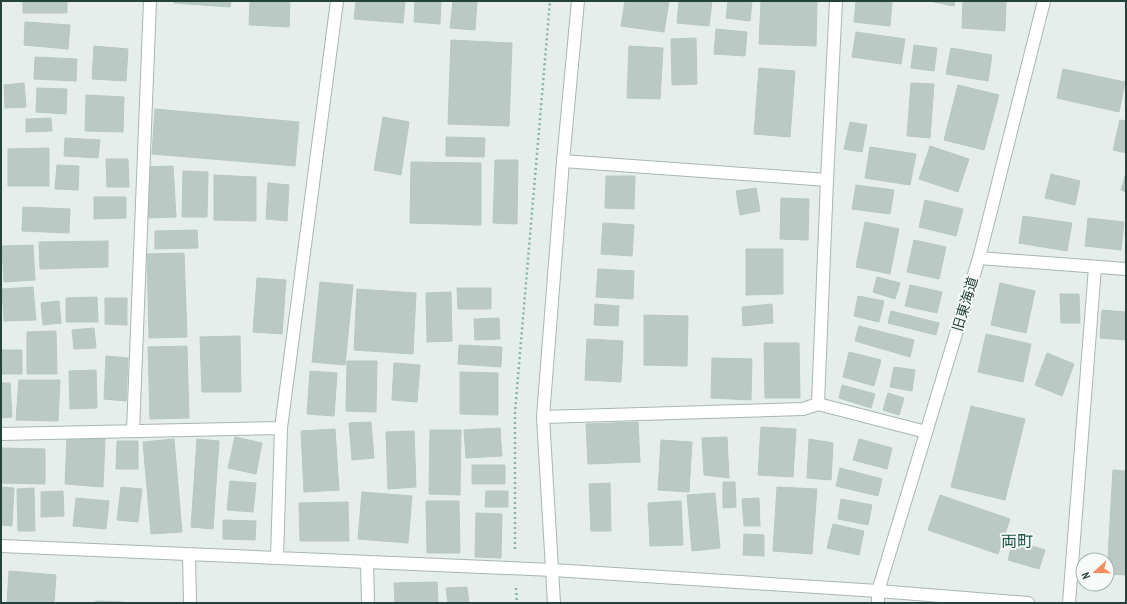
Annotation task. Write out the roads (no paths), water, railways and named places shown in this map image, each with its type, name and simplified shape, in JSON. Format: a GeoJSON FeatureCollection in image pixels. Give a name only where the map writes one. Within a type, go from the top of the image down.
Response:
{"type":"FeatureCollection","features":[{"type":"Feature","properties":{"kind":"street"},"geometry":{"type":"LineString","coordinates":[[133,431],[150,1]]}},
{"type":"Feature","properties":{"kind":"street"},"geometry":{"type":"LineString","coordinates":[[277,558],[281,428],[338,1]]}},
{"type":"Feature","properties":{"kind":"street"},"geometry":{"type":"LineString","coordinates":[[554,603],[544,417],[563,161],[578,1]]}},
{"type":"Feature","properties":{"kind":"street"},"geometry":{"type":"LineString","coordinates":[[818,404],[836,1]]}},
{"type":"Feature","properties":{"kind":"street","name":"旧東海道"},"geometry":{"type":"LineString","coordinates":[[878,597],[979,258],[1044,1]]}},
{"type":"Feature","properties":{"kind":"street"},"geometry":{"type":"LineString","coordinates":[[563,161],[827,180]]}},
{"type":"Feature","properties":{"kind":"street"},"geometry":{"type":"LineString","coordinates":[[979,258],[1126,269]]}},
{"type":"Feature","properties":{"kind":"street"},"geometry":{"type":"LineString","coordinates":[[1069,603],[1095,267]]}},
{"type":"Feature","properties":{"kind":"street"},"geometry":{"type":"LineString","coordinates":[[544,417],[803,409],[818,404],[926,432]]}},
{"type":"Feature","properties":{"kind":"street"},"geometry":{"type":"LineString","coordinates":[[1,434],[281,428]]}},
{"type":"Feature","properties":{"kind":"street"},"geometry":{"type":"LineString","coordinates":[[1,546],[553,570],[878,597],[1028,603]]}},
{"type":"Feature","properties":{"kind":"street"},"geometry":{"type":"LineString","coordinates":[[189,555],[190,603]]}},
{"type":"Feature","properties":{"kind":"street"},"geometry":{"type":"LineString","coordinates":[[367,562],[368,603]]}},
{"type":"Feature","properties":{"kind":"district","name":"両町"},"geometry":{"type":"Point","coordinates":[1017,541]}}]}
